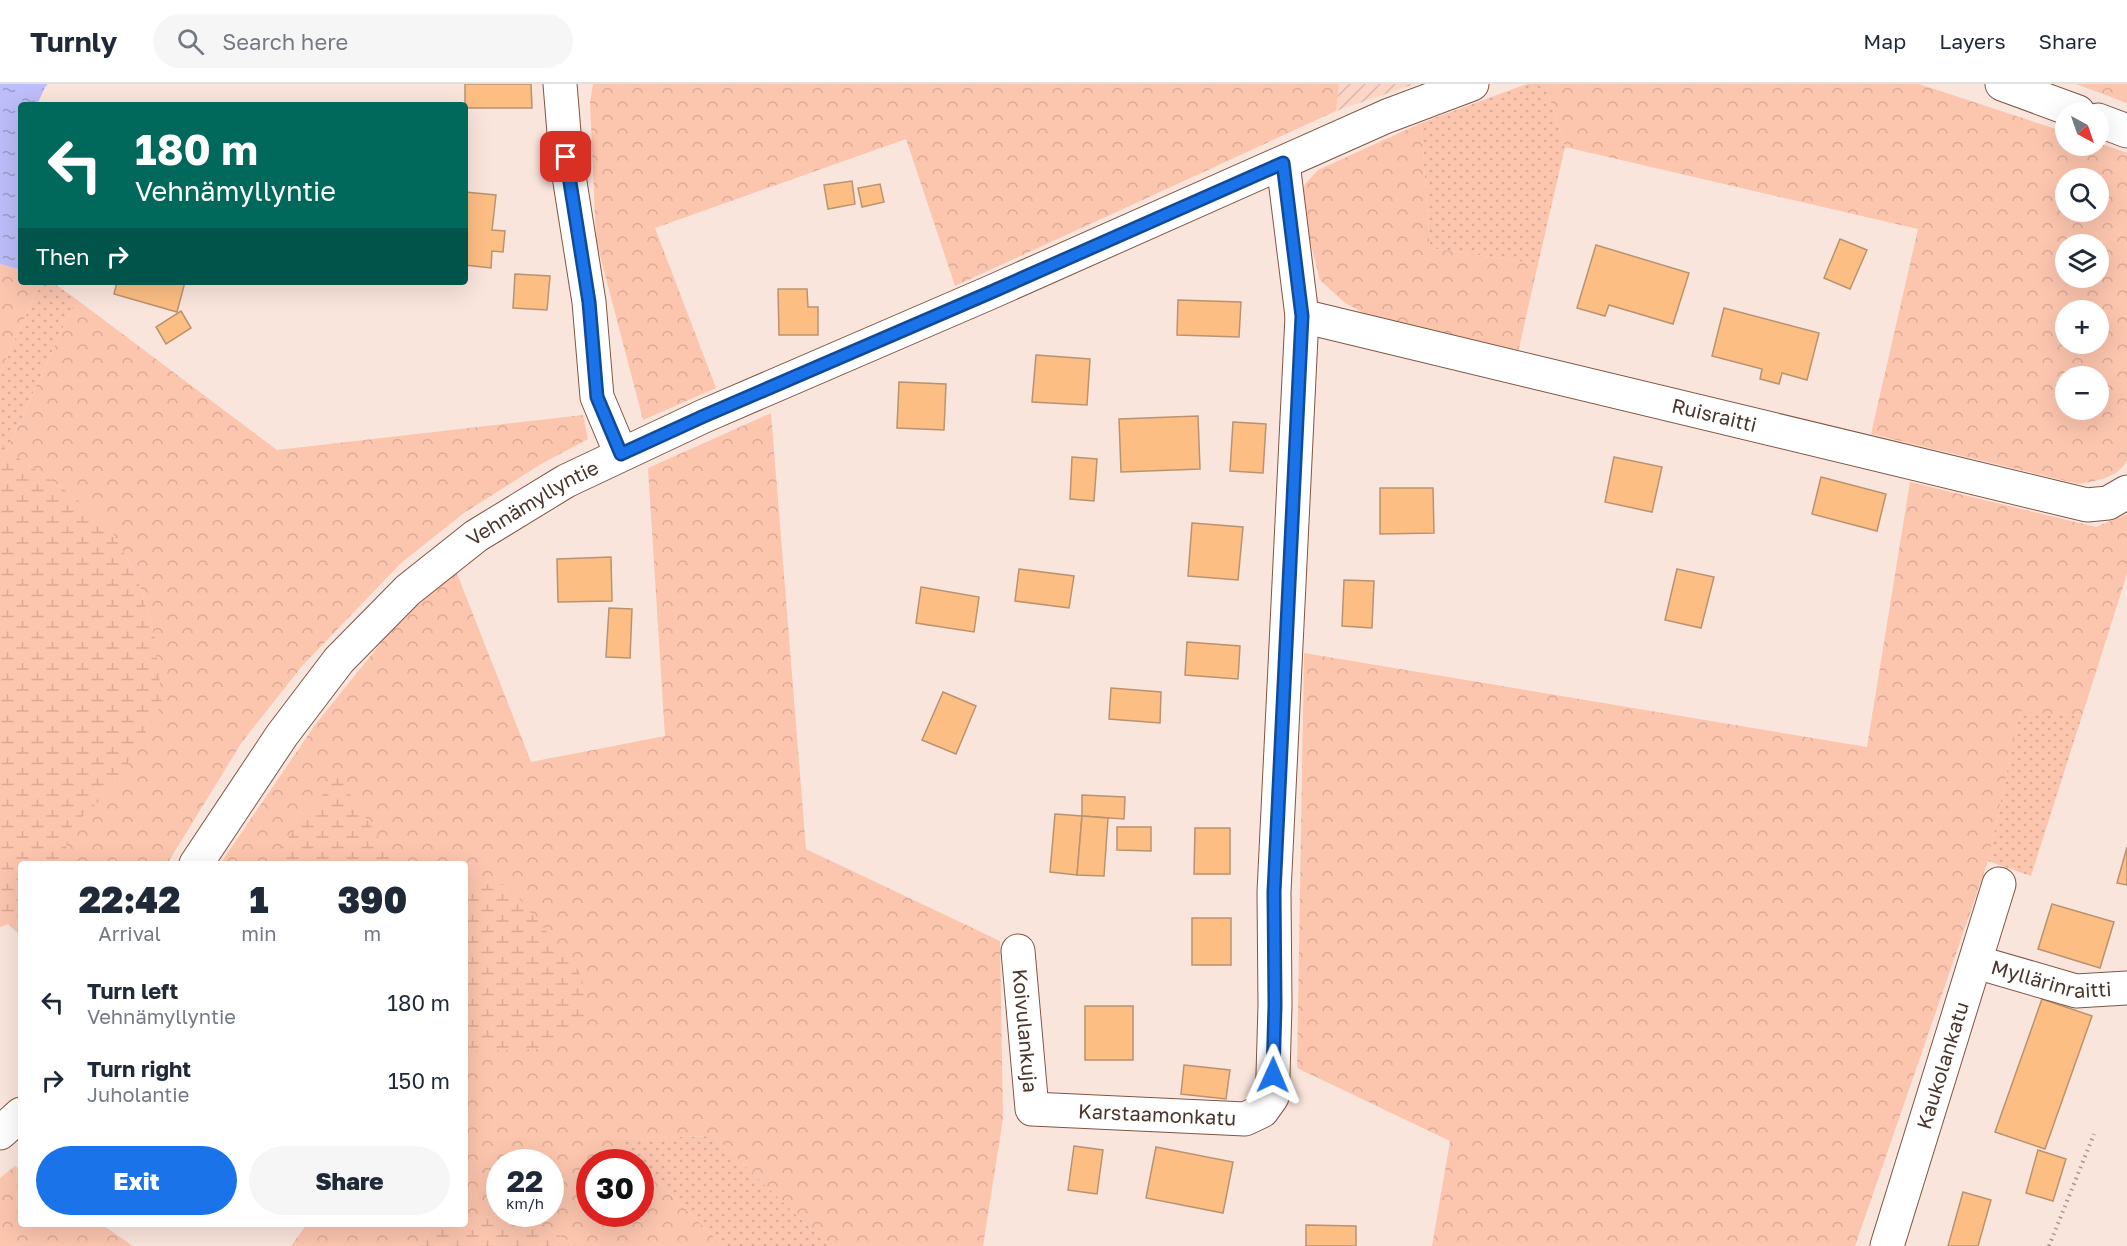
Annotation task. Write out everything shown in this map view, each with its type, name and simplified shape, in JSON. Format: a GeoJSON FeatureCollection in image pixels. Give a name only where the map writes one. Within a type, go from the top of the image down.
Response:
{"type":"FeatureCollection","features":[{"type":"Feature","properties":{"kind":"street"},"geometry":{"type":"LineString","coordinates":[[560,84],[566,157],[589,302],[597,397],[621,454]]}},
{"type":"Feature","properties":{"kind":"street","name":"Vehnämyllyntie"},"geometry":{"type":"LineString","coordinates":[[198,861],[282,735],[339,660],[408,590],[476,536],[566,481],[704,416],[989,293],[1387,116],[1472,84]]}},
{"type":"Feature","properties":{"kind":"street"},"geometry":{"type":"LineString","coordinates":[[2002,84],[2055,104]]}},
{"type":"Feature","properties":{"kind":"street"},"geometry":{"type":"LineString","coordinates":[[2109,124],[2127,131]]}},
{"type":"Feature","properties":{"kind":"street","name":"Karstaamonkatu"},"geometry":{"type":"LineString","coordinates":[[1032,1109],[1245,1119],[1262,1111],[1272,1097],[1275,1005],[1274,892],[1302,316],[1283,163]]}},
{"type":"Feature","properties":{"kind":"street","name":"Ruisraitti"},"geometry":{"type":"LineString","coordinates":[[1302,316],[2087,505],[2108,503],[2127,492]]}},
{"type":"Feature","properties":{"kind":"street","name":"Kaukolankatu"},"geometry":{"type":"LineString","coordinates":[[1887,1246],[1999,884]]}},
{"type":"Feature","properties":{"kind":"street","name":"Koivulankuja"},"geometry":{"type":"LineString","coordinates":[[1018,951],[1032,1109]]}},
{"type":"Feature","properties":{"kind":"street","name":"Myllärinraitti"},"geometry":{"type":"LineString","coordinates":[[1976,962],[2076,992],[2127,988]]}},
{"type":"Feature","properties":{"kind":"street"},"geometry":{"type":"LineString","coordinates":[[0,1133],[18,1117]]}},
{"type":"Feature","properties":{"kind":"path"},"geometry":{"type":"LineString","coordinates":[[2049,1246],[2094,1134]]}},
{"type":"Feature","properties":{"kind":"shaded area"},"geometry":{"type":"Polygon","coordinates":[[[1339,84],[1415,84],[1336,111],[1339,84]]]}},
{"type":"Feature","properties":{"kind":"green space"},"geometry":{"type":"Polygon","coordinates":[[[593,84],[1339,84],[1336,111],[955,286],[906,139],[655,228],[716,388],[643,420],[596,240],[590,102],[593,84]]]}},
{"type":"Feature","properties":{"kind":"green space"},"geometry":{"type":"Polygon","coordinates":[[[1527,84],[1545,84],[1565,147],[1538,264],[1430,248],[1421,123],[1527,84]]]}},
{"type":"Feature","properties":{"kind":"green space"},"geometry":{"type":"Polygon","coordinates":[[[1545,84],[1919,84],[2055,129],[2055,156],[2109,156],[2109,147],[2127,153],[2127,460],[2118,471],[2099,480],[2078,484],[1871,434],[1918,229],[1565,147],[1545,84]]]}},
{"type":"Feature","properties":{"kind":"green space"},"geometry":{"type":"Polygon","coordinates":[[[2076,84],[2127,84],[2127,103],[2076,84]]]}},
{"type":"Feature","properties":{"kind":"green space"},"geometry":{"type":"Polygon","coordinates":[[[1421,123],[1430,248],[1538,264],[1518,352],[1373,318],[1345,303],[1320,280],[1300,202],[1305,184],[1318,170],[1421,123]]]}},
{"type":"Feature","properties":{"kind":"green space"},"geometry":{"type":"Polygon","coordinates":[[[0,264],[18,269],[18,285],[40,285],[0,372],[0,264]]]}},
{"type":"Feature","properties":{"kind":"green space"},"geometry":{"type":"Polygon","coordinates":[[[40,285],[56,285],[76,299],[7,450],[0,445],[0,372],[40,285]]]}},
{"type":"Feature","properties":{"kind":"green space"},"geometry":{"type":"Polygon","coordinates":[[[76,299],[277,450],[583,415],[588,439],[541,464],[464,513],[401,563],[303,665],[242,742],[169,861],[18,861],[18,933],[8,924],[0,927],[0,718],[155,639],[137,576],[111,530],[72,495],[7,450],[76,299]]]}},
{"type":"Feature","properties":{"kind":"green space"},"geometry":{"type":"Polygon","coordinates":[[[771,413],[806,849],[1000,941],[1003,1119],[983,1246],[829,1246],[714,1136],[616,1139],[626,1149],[576,1149],[576,1227],[654,1227],[654,1178],[723,1246],[576,1246],[546,1227],[564,1227],[564,1149],[486,1149],[486,1217],[468,1219],[468,861],[222,861],[315,725],[397,623],[456,571],[531,762],[665,736],[648,468],[771,413]]]}},
{"type":"Feature","properties":{"kind":"green space"},"geometry":{"type":"Polygon","coordinates":[[[0,445],[72,495],[111,530],[137,576],[155,639],[162,704],[113,788],[72,826],[63,861],[18,861],[18,915],[8,924],[0,927],[0,445]]]}},
{"type":"Feature","properties":{"kind":"green space"},"geometry":{"type":"Polygon","coordinates":[[[1910,482],[2096,527],[2127,514],[2127,574],[2082,716],[2020,711],[1988,861],[1855,1246],[1432,1246],[1450,1141],[1297,1068],[1304,653],[1867,747],[1910,482]]]}},
{"type":"Feature","properties":{"kind":"green space"},"geometry":{"type":"Polygon","coordinates":[[[2020,710],[2082,716],[2031,876],[1988,861],[2020,710]]]}},
{"type":"Feature","properties":{"kind":"green space"},"geometry":{"type":"Polygon","coordinates":[[[338,776],[394,861],[269,861],[338,776]]]}},
{"type":"Feature","properties":{"kind":"green space"},"geometry":{"type":"Polygon","coordinates":[[[468,884],[508,885],[579,971],[589,1019],[541,1049],[468,1051],[468,884]]]}},
{"type":"Feature","properties":{"kind":"green space"},"geometry":{"type":"Polygon","coordinates":[[[714,1136],[829,1246],[723,1246],[654,1178],[654,1149],[625,1149],[615,1139],[714,1136]]]}},
{"type":"Feature","properties":{"kind":"green space"},"geometry":{"type":"Polygon","coordinates":[[[15,1166],[18,1168],[18,1227],[105,1227],[133,1246],[0,1246],[0,1178],[15,1166]]]}},
{"type":"Feature","properties":{"kind":"green space"},"geometry":{"type":"Polygon","coordinates":[[[486,1217],[486,1227],[546,1227],[576,1246],[420,1246],[431,1227],[468,1227],[468,1219],[486,1217]]]}},
{"type":"Feature","properties":{"kind":"green space"},"geometry":{"type":"Polygon","coordinates":[[[305,1227],[431,1227],[420,1246],[291,1246],[305,1227]]]}},
{"type":"Feature","properties":{"kind":"water"},"geometry":{"type":"Polygon","coordinates":[[[0,84],[48,84],[38,102],[18,102],[18,269],[0,264],[0,84]]]}},
{"type":"Feature","properties":{"kind":"building"},"geometry":{"type":"Polygon","coordinates":[[[465,84],[531,84],[532,108],[468,108],[468,102],[465,102],[465,84]]]}},
{"type":"Feature","properties":{"kind":"building"},"geometry":{"type":"Polygon","coordinates":[[[852,181],[855,204],[828,209],[824,185],[852,181]]]}},
{"type":"Feature","properties":{"kind":"building"},"geometry":{"type":"Polygon","coordinates":[[[880,184],[884,202],[862,207],[858,188],[880,184]]]}},
{"type":"Feature","properties":{"kind":"building"},"geometry":{"type":"Polygon","coordinates":[[[468,192],[496,195],[492,230],[505,231],[503,252],[492,251],[491,268],[468,265],[468,192]]]}},
{"type":"Feature","properties":{"kind":"building"},"geometry":{"type":"Polygon","coordinates":[[[1840,239],[1867,250],[1850,289],[1824,278],[1840,239]]]}},
{"type":"Feature","properties":{"kind":"building"},"geometry":{"type":"Polygon","coordinates":[[[1596,245],[1689,273],[1673,324],[1609,305],[1605,316],[1577,308],[1596,245]]]}},
{"type":"Feature","properties":{"kind":"building"},"geometry":{"type":"Polygon","coordinates":[[[515,274],[550,276],[547,310],[513,308],[515,274]]]}},
{"type":"Feature","properties":{"kind":"building"},"geometry":{"type":"Polygon","coordinates":[[[116,285],[184,285],[177,312],[114,294],[116,285]]]}},
{"type":"Feature","properties":{"kind":"building"},"geometry":{"type":"Polygon","coordinates":[[[778,289],[807,289],[808,307],[818,307],[818,335],[779,335],[778,289]]]}},
{"type":"Feature","properties":{"kind":"building"},"geometry":{"type":"Polygon","coordinates":[[[1178,300],[1241,302],[1239,337],[1177,335],[1178,300]]]}},
{"type":"Feature","properties":{"kind":"building"},"geometry":{"type":"Polygon","coordinates":[[[1724,308],[1819,333],[1807,380],[1782,373],[1779,384],[1760,379],[1762,369],[1712,356],[1724,308]]]}},
{"type":"Feature","properties":{"kind":"building"},"geometry":{"type":"Polygon","coordinates":[[[181,311],[191,328],[166,344],[156,327],[181,311]]]}},
{"type":"Feature","properties":{"kind":"building"},"geometry":{"type":"Polygon","coordinates":[[[1036,355],[1090,359],[1087,405],[1032,402],[1036,355]]]}},
{"type":"Feature","properties":{"kind":"building"},"geometry":{"type":"Polygon","coordinates":[[[899,382],[946,384],[944,430],[897,428],[899,382]]]}},
{"type":"Feature","properties":{"kind":"building"},"geometry":{"type":"Polygon","coordinates":[[[1198,416],[1200,469],[1121,472],[1119,419],[1198,416]]]}},
{"type":"Feature","properties":{"kind":"building"},"geometry":{"type":"Polygon","coordinates":[[[1233,422],[1266,424],[1263,473],[1230,471],[1233,422]]]}},
{"type":"Feature","properties":{"kind":"building"},"geometry":{"type":"Polygon","coordinates":[[[1072,457],[1097,459],[1094,501],[1070,499],[1072,457]]]}},
{"type":"Feature","properties":{"kind":"building"},"geometry":{"type":"Polygon","coordinates":[[[1614,457],[1662,467],[1652,512],[1605,502],[1614,457]]]}},
{"type":"Feature","properties":{"kind":"building"},"geometry":{"type":"Polygon","coordinates":[[[1821,477],[1886,494],[1877,531],[1812,514],[1821,477]]]}},
{"type":"Feature","properties":{"kind":"building"},"geometry":{"type":"Polygon","coordinates":[[[1380,488],[1433,488],[1434,533],[1380,534],[1380,488]]]}},
{"type":"Feature","properties":{"kind":"building"},"geometry":{"type":"Polygon","coordinates":[[[1192,523],[1243,527],[1238,580],[1188,576],[1192,523]]]}},
{"type":"Feature","properties":{"kind":"building"},"geometry":{"type":"Polygon","coordinates":[[[611,557],[612,601],[558,602],[557,559],[611,557]]]}},
{"type":"Feature","properties":{"kind":"building"},"geometry":{"type":"Polygon","coordinates":[[[1019,569],[1074,576],[1069,608],[1015,601],[1019,569]]]}},
{"type":"Feature","properties":{"kind":"building"},"geometry":{"type":"Polygon","coordinates":[[[1677,569],[1714,577],[1701,628],[1665,620],[1677,569]]]}},
{"type":"Feature","properties":{"kind":"building"},"geometry":{"type":"Polygon","coordinates":[[[1344,580],[1374,581],[1372,628],[1342,626],[1344,580]]]}},
{"type":"Feature","properties":{"kind":"building"},"geometry":{"type":"Polygon","coordinates":[[[921,587],[979,597],[974,632],[916,623],[921,587]]]}},
{"type":"Feature","properties":{"kind":"building"},"geometry":{"type":"Polygon","coordinates":[[[609,608],[632,609],[630,658],[606,657],[609,608]]]}},
{"type":"Feature","properties":{"kind":"building"},"geometry":{"type":"Polygon","coordinates":[[[1187,642],[1240,646],[1238,679],[1185,675],[1187,642]]]}},
{"type":"Feature","properties":{"kind":"building"},"geometry":{"type":"Polygon","coordinates":[[[1111,688],[1161,692],[1160,723],[1109,719],[1111,688]]]}},
{"type":"Feature","properties":{"kind":"building"},"geometry":{"type":"Polygon","coordinates":[[[943,692],[976,706],[956,754],[922,740],[943,692]]]}},
{"type":"Feature","properties":{"kind":"building"},"geometry":{"type":"Polygon","coordinates":[[[1082,795],[1125,797],[1124,819],[1082,816],[1082,795]]]}},
{"type":"Feature","properties":{"kind":"building"},"geometry":{"type":"Polygon","coordinates":[[[1055,814],[1082,816],[1077,875],[1050,872],[1055,814]]]}},
{"type":"Feature","properties":{"kind":"building"},"geometry":{"type":"Polygon","coordinates":[[[1082,816],[1108,818],[1104,876],[1077,875],[1082,816]]]}},
{"type":"Feature","properties":{"kind":"building"},"geometry":{"type":"Polygon","coordinates":[[[1117,827],[1151,827],[1151,851],[1117,850],[1117,827]]]}},
{"type":"Feature","properties":{"kind":"building"},"geometry":{"type":"Polygon","coordinates":[[[1195,828],[1230,828],[1230,874],[1194,874],[1195,828]]]}},
{"type":"Feature","properties":{"kind":"building"},"geometry":{"type":"Polygon","coordinates":[[[2127,847],[2127,885],[2117,883],[2127,847]]]}},
{"type":"Feature","properties":{"kind":"building"},"geometry":{"type":"Polygon","coordinates":[[[2052,904],[2114,922],[2100,968],[2038,949],[2052,904]]]}},
{"type":"Feature","properties":{"kind":"building"},"geometry":{"type":"Polygon","coordinates":[[[1192,918],[1231,918],[1231,965],[1192,965],[1192,918]]]}},
{"type":"Feature","properties":{"kind":"building"},"geometry":{"type":"Polygon","coordinates":[[[2042,999],[2092,1016],[2045,1149],[1995,1132],[2042,999]]]}},
{"type":"Feature","properties":{"kind":"building"},"geometry":{"type":"Polygon","coordinates":[[[1085,1006],[1133,1006],[1133,1060],[1085,1060],[1085,1006]]]}},
{"type":"Feature","properties":{"kind":"building"},"geometry":{"type":"Polygon","coordinates":[[[1184,1065],[1230,1070],[1226,1099],[1181,1094],[1184,1065]]]}},
{"type":"Feature","properties":{"kind":"building"},"geometry":{"type":"Polygon","coordinates":[[[1074,1146],[1103,1150],[1097,1194],[1068,1190],[1074,1146]]]}},
{"type":"Feature","properties":{"kind":"building"},"geometry":{"type":"Polygon","coordinates":[[[1156,1147],[1233,1162],[1223,1213],[1146,1198],[1156,1147]]]}},
{"type":"Feature","properties":{"kind":"building"},"geometry":{"type":"Polygon","coordinates":[[[2038,1150],[2066,1159],[2053,1201],[2026,1193],[2038,1150]]]}},
{"type":"Feature","properties":{"kind":"building"},"geometry":{"type":"Polygon","coordinates":[[[1963,1192],[1991,1200],[1978,1246],[1948,1246],[1963,1192]]]}},
{"type":"Feature","properties":{"kind":"building"},"geometry":{"type":"Polygon","coordinates":[[[1306,1225],[1356,1226],[1356,1246],[1306,1246],[1306,1225]]]}},
{"type":"Feature","properties":{"kind":"route"},"geometry":{"type":"LineString","coordinates":[[566,157],[589,302],[597,397],[621,454],[1283,163],[1302,316],[1274,892],[1273,1075]]}}]}
